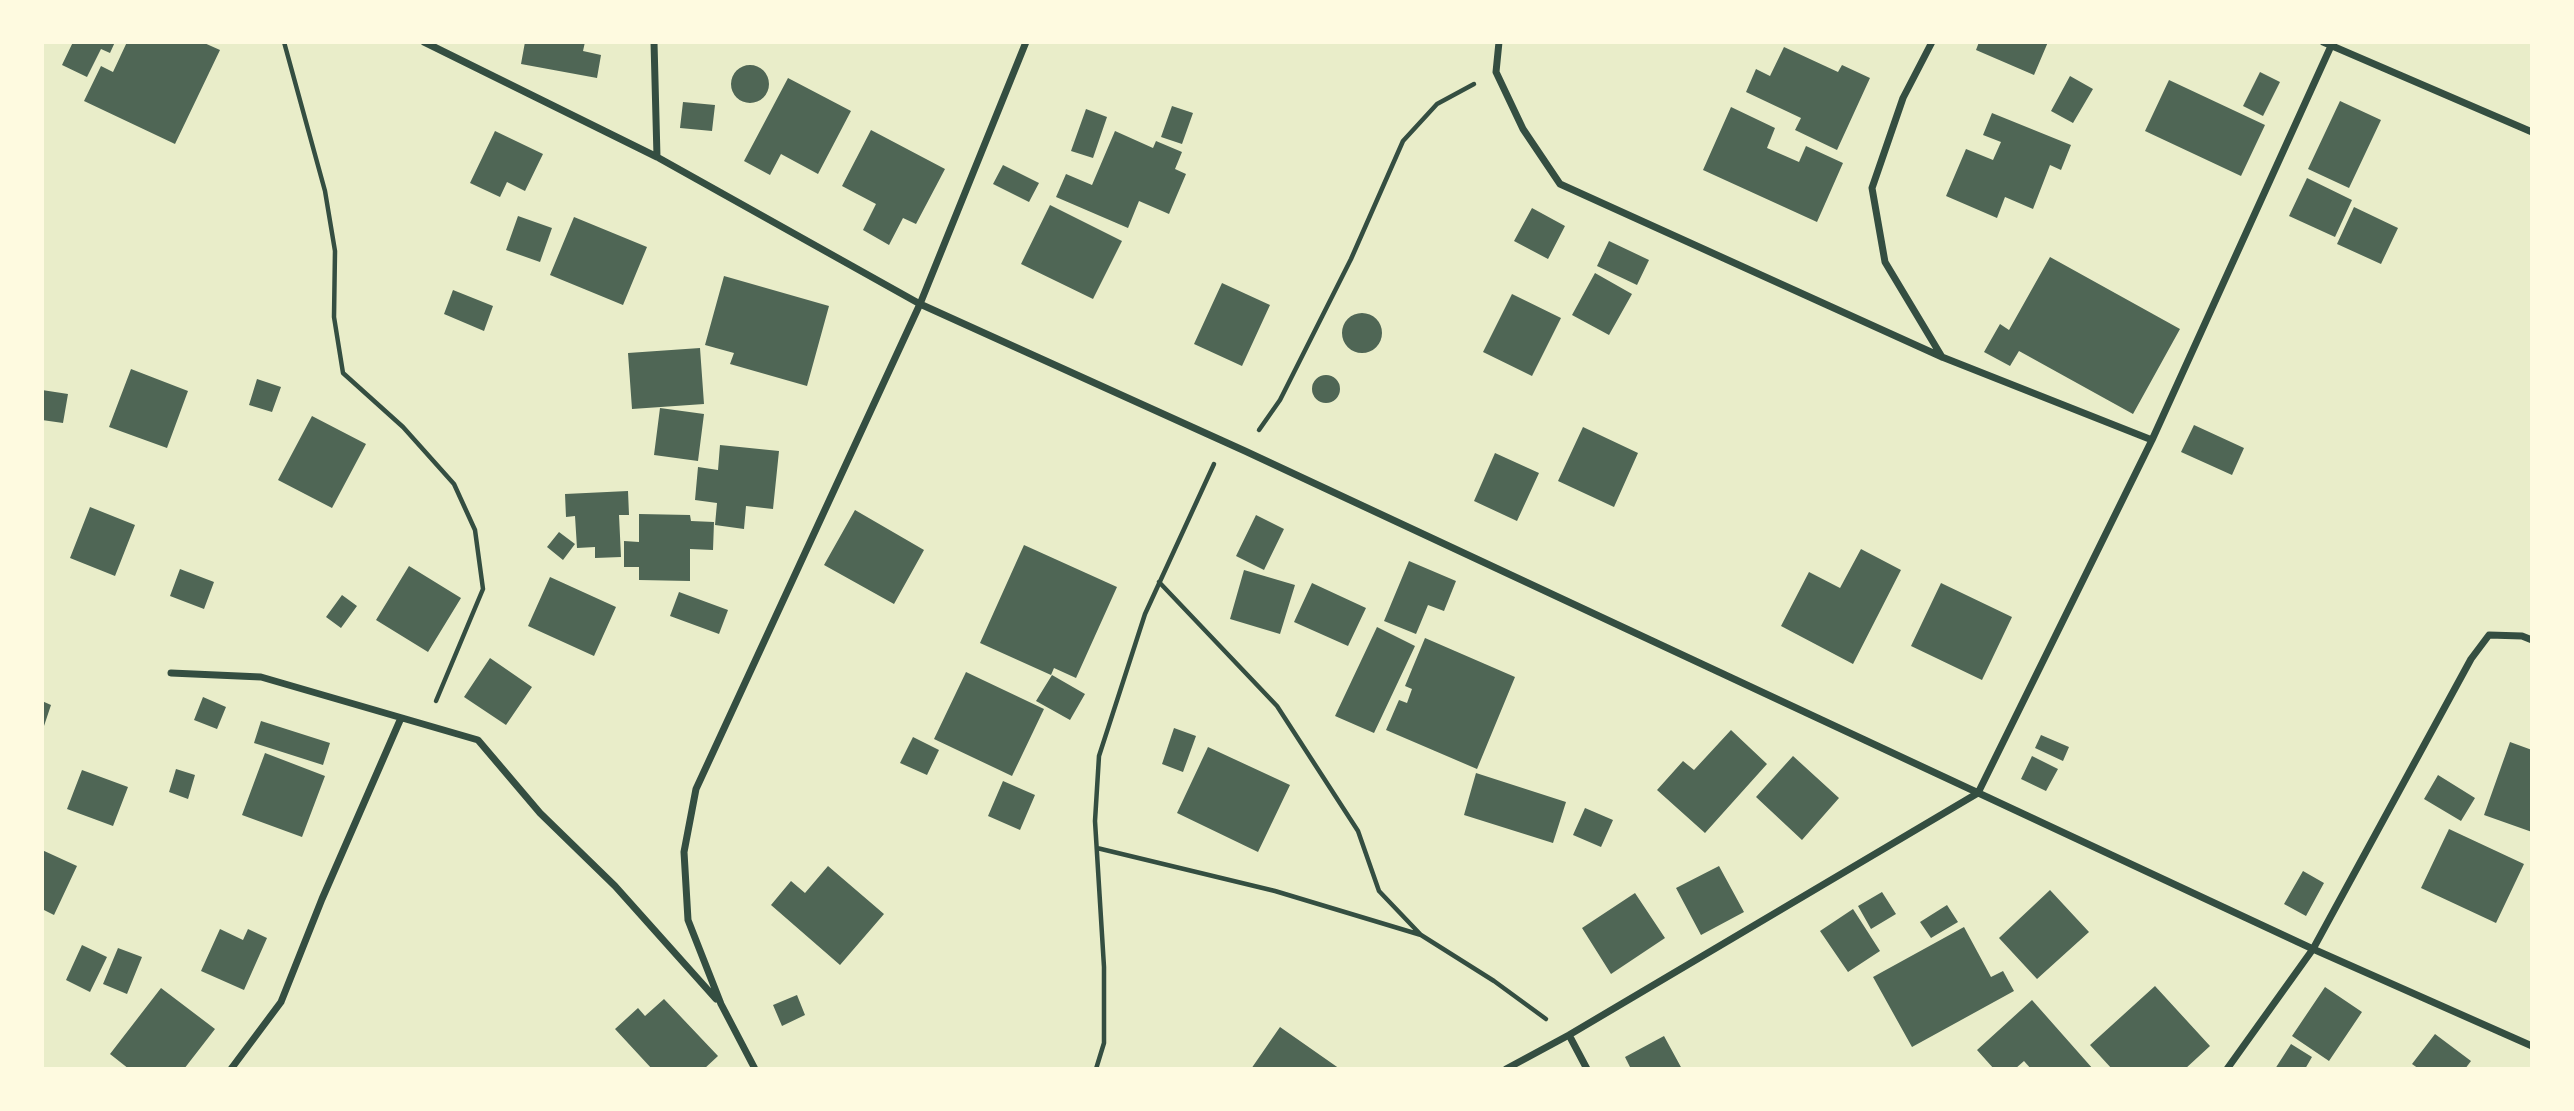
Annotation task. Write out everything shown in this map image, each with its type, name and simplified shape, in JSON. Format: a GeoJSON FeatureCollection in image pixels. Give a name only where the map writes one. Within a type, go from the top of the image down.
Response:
{"type":"FeatureCollection","features":[{"type":"Feature","properties":{"kind":"street"},"geometry":{"type":"LineString","coordinates":[[424,42],[657,157],[920,304],[1224,441],[2313,949],[2532,1046]]}},
{"type":"Feature","properties":{"kind":"street"},"geometry":{"type":"LineString","coordinates":[[654,42],[657,157]]}},
{"type":"Feature","properties":{"kind":"street"},"geometry":{"type":"LineString","coordinates":[[755,1069],[721,1004],[688,920],[684,852],[696,789],[920,304],[1026,42]]}},
{"type":"Feature","properties":{"kind":"street"},"geometry":{"type":"LineString","coordinates":[[1499,42],[1496,72],[1523,129],[1560,184],[1942,357],[2152,440]]}},
{"type":"Feature","properties":{"kind":"street"},"geometry":{"type":"LineString","coordinates":[[1932,42],[1903,98],[1872,188],[1885,262],[1942,357]]}},
{"type":"Feature","properties":{"kind":"street"},"geometry":{"type":"LineString","coordinates":[[2323,42],[2532,132]]}},
{"type":"Feature","properties":{"kind":"street"},"geometry":{"type":"LineString","coordinates":[[1506,1069],[1569,1035],[1978,793],[2152,440],[2331,46]]}},
{"type":"Feature","properties":{"kind":"street"},"geometry":{"type":"LineString","coordinates":[[2227,1069],[2313,949],[2471,659],[2489,635],[2522,636],[2532,640]]}},
{"type":"Feature","properties":{"kind":"street"},"geometry":{"type":"LineString","coordinates":[[171,673],[261,677],[478,740],[541,813],[615,886],[721,1004]]}},
{"type":"Feature","properties":{"kind":"street"},"geometry":{"type":"LineString","coordinates":[[231,1069],[281,1002],[322,899],[401,718]]}},
{"type":"Feature","properties":{"kind":"street"},"geometry":{"type":"LineString","coordinates":[[1569,1035],[1587,1069]]}},
{"type":"Feature","properties":{"kind":"path"},"geometry":{"type":"LineString","coordinates":[[284,42],[325,191],[335,251],[334,317],[343,373],[403,427],[454,484],[475,530],[484,589],[425,725]]}},
{"type":"Feature","properties":{"kind":"path"},"geometry":{"type":"LineString","coordinates":[[1245,451],[1280,400],[1350,259],[1403,141],[1437,104],[1496,72]]}},
{"type":"Feature","properties":{"kind":"path"},"geometry":{"type":"LineString","coordinates":[[1096,1069],[1104,1043],[1104,967],[1095,821],[1099,756],[1145,614],[1224,441]]}},
{"type":"Feature","properties":{"kind":"path"},"geometry":{"type":"LineString","coordinates":[[1159,582],[1277,706],[1358,831],[1380,891],[1421,935],[1494,981],[1569,1035]]}},
{"type":"Feature","properties":{"kind":"path"},"geometry":{"type":"LineString","coordinates":[[1097,848],[1275,891],[1421,935]]}},
{"type":"Feature","properties":{"kind":"building"},"geometry":{"type":"Polygon","coordinates":[[[73,42],[115,42],[110,53],[101,49],[87,77],[62,65],[73,42]]]}},
{"type":"Feature","properties":{"kind":"building"},"geometry":{"type":"Polygon","coordinates":[[[127,42],[202,42],[220,50],[175,144],[84,101],[101,66],[113,72],[127,42]]]}},
{"type":"Feature","properties":{"kind":"building"},"geometry":{"type":"Polygon","coordinates":[[[525,42],[585,42],[583,51],[601,55],[597,78],[521,64],[525,42]]]}},
{"type":"Feature","properties":{"kind":"building"},"geometry":{"type":"Polygon","coordinates":[[[1979,42],[2048,42],[2034,75],[1976,50],[1979,42]]]}},
{"type":"Feature","properties":{"kind":"building"},"geometry":{"type":"Polygon","coordinates":[[[1784,47],[1838,72],[1842,65],[1870,78],[1837,150],[1795,130],[1801,118],[1746,92],[1756,69],[1770,76],[1784,47]]]}},
{"type":"Feature","properties":{"kind":"building"},"geometry":{"type":"Polygon","coordinates":[[[750,65],[764,70],[769,84],[764,98],[750,103],[736,98],[731,84],[736,70],[750,65]]]}},
{"type":"Feature","properties":{"kind":"building"},"geometry":{"type":"Polygon","coordinates":[[[2260,72],[2280,82],[2263,116],[2243,106],[2260,72]]]}},
{"type":"Feature","properties":{"kind":"building"},"geometry":{"type":"Polygon","coordinates":[[[2070,76],[2093,89],[2073,123],[2051,111],[2070,76]]]}},
{"type":"Feature","properties":{"kind":"building"},"geometry":{"type":"Polygon","coordinates":[[[788,78],[851,111],[818,174],[781,154],[770,175],[744,161],[788,78]]]}},
{"type":"Feature","properties":{"kind":"building"},"geometry":{"type":"Polygon","coordinates":[[[2169,80],[2265,125],[2241,176],[2145,131],[2169,80]]]}},
{"type":"Feature","properties":{"kind":"building"},"geometry":{"type":"Polygon","coordinates":[[[2340,101],[2381,120],[2349,188],[2308,169],[2340,101]]]}},
{"type":"Feature","properties":{"kind":"building"},"geometry":{"type":"Polygon","coordinates":[[[683,102],[715,105],[712,131],[680,128],[683,102]]]}},
{"type":"Feature","properties":{"kind":"building"},"geometry":{"type":"Polygon","coordinates":[[[1172,106],[1193,113],[1182,144],[1161,137],[1172,106]]]}},
{"type":"Feature","properties":{"kind":"building"},"geometry":{"type":"Polygon","coordinates":[[[1731,107],[1775,128],[1767,148],[1799,162],[1806,146],[1843,163],[1817,222],[1703,170],[1731,107]]]}},
{"type":"Feature","properties":{"kind":"building"},"geometry":{"type":"Polygon","coordinates":[[[1086,109],[1107,117],[1093,158],[1071,151],[1086,109]]]}},
{"type":"Feature","properties":{"kind":"building"},"geometry":{"type":"Polygon","coordinates":[[[1992,113],[2071,145],[2061,170],[2050,165],[2033,209],[2005,197],[1997,218],[1946,196],[1966,149],[1993,160],[2001,142],[1983,135],[1992,113]]]}},
{"type":"Feature","properties":{"kind":"building"},"geometry":{"type":"Polygon","coordinates":[[[871,130],[945,169],[916,224],[903,218],[889,245],[863,230],[876,204],[842,186],[871,130]]]}},
{"type":"Feature","properties":{"kind":"building"},"geometry":{"type":"Polygon","coordinates":[[[495,131],[543,154],[525,191],[507,182],[500,197],[470,183],[495,131]]]}},
{"type":"Feature","properties":{"kind":"building"},"geometry":{"type":"Polygon","coordinates":[[[1115,131],[1153,148],[1156,141],[1182,152],[1175,169],[1186,174],[1169,214],[1139,201],[1128,228],[1056,197],[1066,174],[1092,185],[1115,131]]]}},
{"type":"Feature","properties":{"kind":"building"},"geometry":{"type":"Polygon","coordinates":[[[1003,165],[1039,183],[1029,202],[993,184],[1003,165]]]}},
{"type":"Feature","properties":{"kind":"building"},"geometry":{"type":"Polygon","coordinates":[[[2307,178],[2352,200],[2335,237],[2289,216],[2307,178]]]}},
{"type":"Feature","properties":{"kind":"building"},"geometry":{"type":"Polygon","coordinates":[[[1050,205],[1122,241],[1093,299],[1021,264],[1050,205]]]}},
{"type":"Feature","properties":{"kind":"building"},"geometry":{"type":"Polygon","coordinates":[[[2354,207],[2398,228],[2381,264],[2337,244],[2354,207]]]}},
{"type":"Feature","properties":{"kind":"building"},"geometry":{"type":"Polygon","coordinates":[[[1532,208],[1565,226],[1548,259],[1514,241],[1532,208]]]}},
{"type":"Feature","properties":{"kind":"building"},"geometry":{"type":"Polygon","coordinates":[[[518,216],[552,228],[540,262],[506,250],[518,216]]]}},
{"type":"Feature","properties":{"kind":"building"},"geometry":{"type":"Polygon","coordinates":[[[574,217],[647,247],[623,305],[550,275],[574,217]]]}},
{"type":"Feature","properties":{"kind":"building"},"geometry":{"type":"Polygon","coordinates":[[[1609,241],[1649,260],[1637,285],[1597,266],[1609,241]]]}},
{"type":"Feature","properties":{"kind":"building"},"geometry":{"type":"Polygon","coordinates":[[[2050,257],[2180,329],[2133,414],[2019,351],[2010,366],[1984,352],[2000,324],[2009,330],[2050,257]]]}},
{"type":"Feature","properties":{"kind":"building"},"geometry":{"type":"Polygon","coordinates":[[[1595,273],[1632,294],[1609,335],[1572,315],[1595,273]]]}},
{"type":"Feature","properties":{"kind":"building"},"geometry":{"type":"Polygon","coordinates":[[[724,276],[829,306],[807,386],[730,364],[734,353],[705,345],[724,276]]]}},
{"type":"Feature","properties":{"kind":"building"},"geometry":{"type":"Polygon","coordinates":[[[1222,283],[1270,305],[1242,366],[1194,344],[1222,283]]]}},
{"type":"Feature","properties":{"kind":"building"},"geometry":{"type":"Polygon","coordinates":[[[453,290],[493,306],[484,331],[444,314],[453,290]]]}},
{"type":"Feature","properties":{"kind":"building"},"geometry":{"type":"Polygon","coordinates":[[[1512,294],[1561,318],[1532,376],[1483,352],[1512,294]]]}},
{"type":"Feature","properties":{"kind":"building"},"geometry":{"type":"Polygon","coordinates":[[[1362,313],[1376,319],[1382,333],[1376,347],[1362,353],[1348,347],[1342,333],[1348,319],[1362,313]]]}},
{"type":"Feature","properties":{"kind":"building"},"geometry":{"type":"Polygon","coordinates":[[[700,348],[704,404],[632,409],[628,353],[700,348]]]}},
{"type":"Feature","properties":{"kind":"building"},"geometry":{"type":"Polygon","coordinates":[[[131,369],[188,391],[167,448],[109,427],[131,369]]]}},
{"type":"Feature","properties":{"kind":"building"},"geometry":{"type":"Polygon","coordinates":[[[1326,375],[1336,379],[1340,389],[1336,399],[1326,403],[1316,399],[1312,389],[1316,379],[1326,375]]]}},
{"type":"Feature","properties":{"kind":"building"},"geometry":{"type":"Polygon","coordinates":[[[257,379],[281,387],[272,412],[249,405],[257,379]]]}},
{"type":"Feature","properties":{"kind":"building"},"geometry":{"type":"Polygon","coordinates":[[[42,390],[68,394],[63,423],[42,420],[42,390]]]}},
{"type":"Feature","properties":{"kind":"building"},"geometry":{"type":"Polygon","coordinates":[[[660,408],[704,414],[698,461],[654,455],[660,408]]]}},
{"type":"Feature","properties":{"kind":"building"},"geometry":{"type":"Polygon","coordinates":[[[312,416],[366,444],[332,508],[278,480],[312,416]]]}},
{"type":"Feature","properties":{"kind":"building"},"geometry":{"type":"Polygon","coordinates":[[[2194,425],[2244,448],[2232,475],[2181,452],[2194,425]]]}},
{"type":"Feature","properties":{"kind":"building"},"geometry":{"type":"Polygon","coordinates":[[[1583,427],[1638,453],[1614,507],[1558,481],[1583,427]]]}},
{"type":"Feature","properties":{"kind":"building"},"geometry":{"type":"Polygon","coordinates":[[[720,445],[779,451],[773,509],[746,506],[744,529],[715,525],[717,503],[695,500],[698,467],[718,470],[720,445]]]}},
{"type":"Feature","properties":{"kind":"building"},"geometry":{"type":"Polygon","coordinates":[[[1495,453],[1539,473],[1517,521],[1474,501],[1495,453]]]}},
{"type":"Feature","properties":{"kind":"building"},"geometry":{"type":"Polygon","coordinates":[[[628,491],[629,515],[619,515],[621,557],[595,558],[595,547],[577,548],[575,516],[566,517],[565,494],[628,491]]]}},
{"type":"Feature","properties":{"kind":"building"},"geometry":{"type":"Polygon","coordinates":[[[90,507],[135,525],[115,576],[70,558],[90,507]]]}},
{"type":"Feature","properties":{"kind":"building"},"geometry":{"type":"Polygon","coordinates":[[[855,510],[924,550],[894,604],[824,565],[855,510]]]}},
{"type":"Feature","properties":{"kind":"building"},"geometry":{"type":"Polygon","coordinates":[[[639,514],[690,515],[691,521],[714,522],[713,550],[690,549],[690,581],[639,580],[639,567],[624,567],[624,541],[639,542],[639,514]]]}},
{"type":"Feature","properties":{"kind":"building"},"geometry":{"type":"Polygon","coordinates":[[[1256,515],[1284,529],[1264,570],[1236,556],[1256,515]]]}},
{"type":"Feature","properties":{"kind":"building"},"geometry":{"type":"Polygon","coordinates":[[[559,532],[575,544],[563,560],[547,547],[559,532]]]}},
{"type":"Feature","properties":{"kind":"building"},"geometry":{"type":"Polygon","coordinates":[[[1024,545],[1117,587],[1076,678],[1054,668],[1051,675],[980,643],[1024,545]]]}},
{"type":"Feature","properties":{"kind":"building"},"geometry":{"type":"Polygon","coordinates":[[[1861,549],[1901,570],[1853,664],[1781,626],[1809,572],[1840,588],[1861,549]]]}},
{"type":"Feature","properties":{"kind":"building"},"geometry":{"type":"Polygon","coordinates":[[[1409,561],[1456,581],[1444,611],[1428,605],[1416,634],[1384,621],[1409,561]]]}},
{"type":"Feature","properties":{"kind":"building"},"geometry":{"type":"Polygon","coordinates":[[[409,566],[461,598],[428,652],[376,620],[409,566]]]}},
{"type":"Feature","properties":{"kind":"building"},"geometry":{"type":"Polygon","coordinates":[[[180,569],[214,582],[204,609],[170,596],[180,569]]]}},
{"type":"Feature","properties":{"kind":"building"},"geometry":{"type":"Polygon","coordinates":[[[1244,570],[1295,585],[1280,634],[1230,619],[1244,570]]]}},
{"type":"Feature","properties":{"kind":"building"},"geometry":{"type":"Polygon","coordinates":[[[550,577],[616,607],[594,656],[528,626],[550,577]]]}},
{"type":"Feature","properties":{"kind":"building"},"geometry":{"type":"Polygon","coordinates":[[[1312,583],[1366,608],[1348,646],[1294,622],[1312,583]]]}},
{"type":"Feature","properties":{"kind":"building"},"geometry":{"type":"Polygon","coordinates":[[[1941,583],[2012,617],[1982,680],[1911,646],[1941,583]]]}},
{"type":"Feature","properties":{"kind":"building"},"geometry":{"type":"Polygon","coordinates":[[[679,592],[728,610],[719,634],[670,616],[679,592]]]}},
{"type":"Feature","properties":{"kind":"building"},"geometry":{"type":"Polygon","coordinates":[[[342,595],[357,606],[341,628],[326,617],[342,595]]]}},
{"type":"Feature","properties":{"kind":"building"},"geometry":{"type":"Polygon","coordinates":[[[1377,627],[1415,646],[1374,733],[1335,716],[1377,627]]]}},
{"type":"Feature","properties":{"kind":"building"},"geometry":{"type":"Polygon","coordinates":[[[1425,638],[1515,677],[1477,769],[1386,730],[1399,700],[1407,703],[1412,689],[1405,686],[1425,638]]]}},
{"type":"Feature","properties":{"kind":"building"},"geometry":{"type":"Polygon","coordinates":[[[490,658],[532,687],[506,725],[464,697],[490,658]]]}},
{"type":"Feature","properties":{"kind":"building"},"geometry":{"type":"Polygon","coordinates":[[[966,672],[1044,709],[1012,776],[934,739],[966,672]]]}},
{"type":"Feature","properties":{"kind":"building"},"geometry":{"type":"Polygon","coordinates":[[[1052,675],[1085,694],[1070,720],[1036,701],[1052,675]]]}},
{"type":"Feature","properties":{"kind":"building"},"geometry":{"type":"Polygon","coordinates":[[[203,697],[226,707],[217,729],[194,720],[203,697]]]}},
{"type":"Feature","properties":{"kind":"building"},"geometry":{"type":"Polygon","coordinates":[[[42,701],[51,705],[42,732],[42,701]]]}},
{"type":"Feature","properties":{"kind":"building"},"geometry":{"type":"Polygon","coordinates":[[[261,721],[330,743],[323,765],[254,743],[261,721]]]}},
{"type":"Feature","properties":{"kind":"building"},"geometry":{"type":"Polygon","coordinates":[[[1174,728],[1196,736],[1183,772],[1162,764],[1174,728]]]}},
{"type":"Feature","properties":{"kind":"building"},"geometry":{"type":"Polygon","coordinates":[[[1731,730],[1767,764],[1705,833],[1657,790],[1683,761],[1694,770],[1731,730]]]}},
{"type":"Feature","properties":{"kind":"building"},"geometry":{"type":"Polygon","coordinates":[[[2041,735],[2069,747],[2063,761],[2035,748],[2041,735]]]}},
{"type":"Feature","properties":{"kind":"building"},"geometry":{"type":"Polygon","coordinates":[[[913,737],[939,750],[927,775],[900,763],[913,737]]]}},
{"type":"Feature","properties":{"kind":"building"},"geometry":{"type":"Polygon","coordinates":[[[2510,742],[2532,750],[2532,832],[2484,815],[2510,742]]]}},
{"type":"Feature","properties":{"kind":"building"},"geometry":{"type":"Polygon","coordinates":[[[1208,747],[1290,785],[1258,852],[1177,813],[1208,747]]]}},
{"type":"Feature","properties":{"kind":"building"},"geometry":{"type":"Polygon","coordinates":[[[265,753],[325,776],[302,837],[242,815],[265,753]]]}},
{"type":"Feature","properties":{"kind":"building"},"geometry":{"type":"Polygon","coordinates":[[[1793,756],[1839,798],[1802,840],[1756,797],[1793,756]]]}},
{"type":"Feature","properties":{"kind":"building"},"geometry":{"type":"Polygon","coordinates":[[[2032,756],[2058,769],[2046,791],[2021,779],[2032,756]]]}},
{"type":"Feature","properties":{"kind":"building"},"geometry":{"type":"Polygon","coordinates":[[[176,769],[195,775],[188,799],[169,792],[176,769]]]}},
{"type":"Feature","properties":{"kind":"building"},"geometry":{"type":"Polygon","coordinates":[[[82,770],[128,787],[113,826],[67,809],[82,770]]]}},
{"type":"Feature","properties":{"kind":"building"},"geometry":{"type":"Polygon","coordinates":[[[1476,773],[1566,802],[1553,843],[1464,815],[1476,773]]]}},
{"type":"Feature","properties":{"kind":"building"},"geometry":{"type":"Polygon","coordinates":[[[2438,775],[2475,798],[2461,821],[2424,799],[2438,775]]]}},
{"type":"Feature","properties":{"kind":"building"},"geometry":{"type":"Polygon","coordinates":[[[1003,781],[1035,795],[1020,830],[988,816],[1003,781]]]}},
{"type":"Feature","properties":{"kind":"building"},"geometry":{"type":"Polygon","coordinates":[[[1585,808],[1613,820],[1601,847],[1573,835],[1585,808]]]}},
{"type":"Feature","properties":{"kind":"building"},"geometry":{"type":"Polygon","coordinates":[[[2449,829],[2524,864],[2496,923],[2421,888],[2449,829]]]}},
{"type":"Feature","properties":{"kind":"building"},"geometry":{"type":"Polygon","coordinates":[[[42,850],[77,866],[54,915],[42,909],[42,850]]]}},
{"type":"Feature","properties":{"kind":"building"},"geometry":{"type":"Polygon","coordinates":[[[828,866],[884,914],[840,965],[771,905],[791,881],[805,893],[828,866]]]}},
{"type":"Feature","properties":{"kind":"building"},"geometry":{"type":"Polygon","coordinates":[[[1719,866],[1744,912],[1701,935],[1676,888],[1719,866]]]}},
{"type":"Feature","properties":{"kind":"building"},"geometry":{"type":"Polygon","coordinates":[[[2303,871],[2324,883],[2306,916],[2284,904],[2303,871]]]}},
{"type":"Feature","properties":{"kind":"building"},"geometry":{"type":"Polygon","coordinates":[[[2050,890],[2089,932],[2037,979],[1999,938],[2050,890]]]}},
{"type":"Feature","properties":{"kind":"building"},"geometry":{"type":"Polygon","coordinates":[[[1882,892],[1896,914],[1871,929],[1858,906],[1882,892]]]}},
{"type":"Feature","properties":{"kind":"building"},"geometry":{"type":"Polygon","coordinates":[[[1635,893],[1665,938],[1611,974],[1582,928],[1635,893]]]}},
{"type":"Feature","properties":{"kind":"building"},"geometry":{"type":"Polygon","coordinates":[[[1947,905],[1958,922],[1931,938],[1920,922],[1947,905]]]}},
{"type":"Feature","properties":{"kind":"building"},"geometry":{"type":"Polygon","coordinates":[[[1853,909],[1880,951],[1848,972],[1820,931],[1853,909]]]}},
{"type":"Feature","properties":{"kind":"building"},"geometry":{"type":"Polygon","coordinates":[[[1964,927],[1991,977],[2003,971],[2014,991],[1912,1047],[1873,977],[1964,927]]]}},
{"type":"Feature","properties":{"kind":"building"},"geometry":{"type":"Polygon","coordinates":[[[220,929],[243,940],[248,929],[267,938],[244,990],[201,971],[220,929]]]}},
{"type":"Feature","properties":{"kind":"building"},"geometry":{"type":"Polygon","coordinates":[[[82,945],[107,957],[90,992],[66,980],[82,945]]]}},
{"type":"Feature","properties":{"kind":"building"},"geometry":{"type":"Polygon","coordinates":[[[118,948],[142,957],[127,994],[103,984],[118,948]]]}},
{"type":"Feature","properties":{"kind":"building"},"geometry":{"type":"Polygon","coordinates":[[[2155,986],[2210,1046],[2185,1069],[2112,1069],[2090,1045],[2155,986]]]}},
{"type":"Feature","properties":{"kind":"building"},"geometry":{"type":"Polygon","coordinates":[[[2325,987],[2362,1012],[2329,1061],[2292,1036],[2325,987]]]}},
{"type":"Feature","properties":{"kind":"building"},"geometry":{"type":"Polygon","coordinates":[[[161,988],[215,1029],[184,1069],[129,1069],[110,1054],[161,988]]]}},
{"type":"Feature","properties":{"kind":"building"},"geometry":{"type":"Polygon","coordinates":[[[797,995],[805,1015],[782,1026],[773,1005],[797,995]]]}},
{"type":"Feature","properties":{"kind":"building"},"geometry":{"type":"Polygon","coordinates":[[[664,999],[718,1056],[704,1069],[652,1069],[615,1029],[638,1008],[645,1016],[664,999]]]}},
{"type":"Feature","properties":{"kind":"building"},"geometry":{"type":"Polygon","coordinates":[[[2032,1000],[2093,1069],[2031,1069],[2024,1061],[2015,1069],[1994,1069],[1977,1050],[2032,1000]]]}},
{"type":"Feature","properties":{"kind":"building"},"geometry":{"type":"Polygon","coordinates":[[[1280,1027],[1340,1069],[1251,1069],[1280,1027]]]}},
{"type":"Feature","properties":{"kind":"building"},"geometry":{"type":"Polygon","coordinates":[[[2435,1034],[2471,1061],[2465,1069],[2419,1069],[2412,1064],[2435,1034]]]}},
{"type":"Feature","properties":{"kind":"building"},"geometry":{"type":"Polygon","coordinates":[[[1664,1036],[1682,1069],[1631,1069],[1625,1057],[1664,1036]]]}},
{"type":"Feature","properties":{"kind":"building"},"geometry":{"type":"Polygon","coordinates":[[[2291,1044],[2312,1057],[2305,1069],[2275,1069],[2291,1044]]]}}]}
